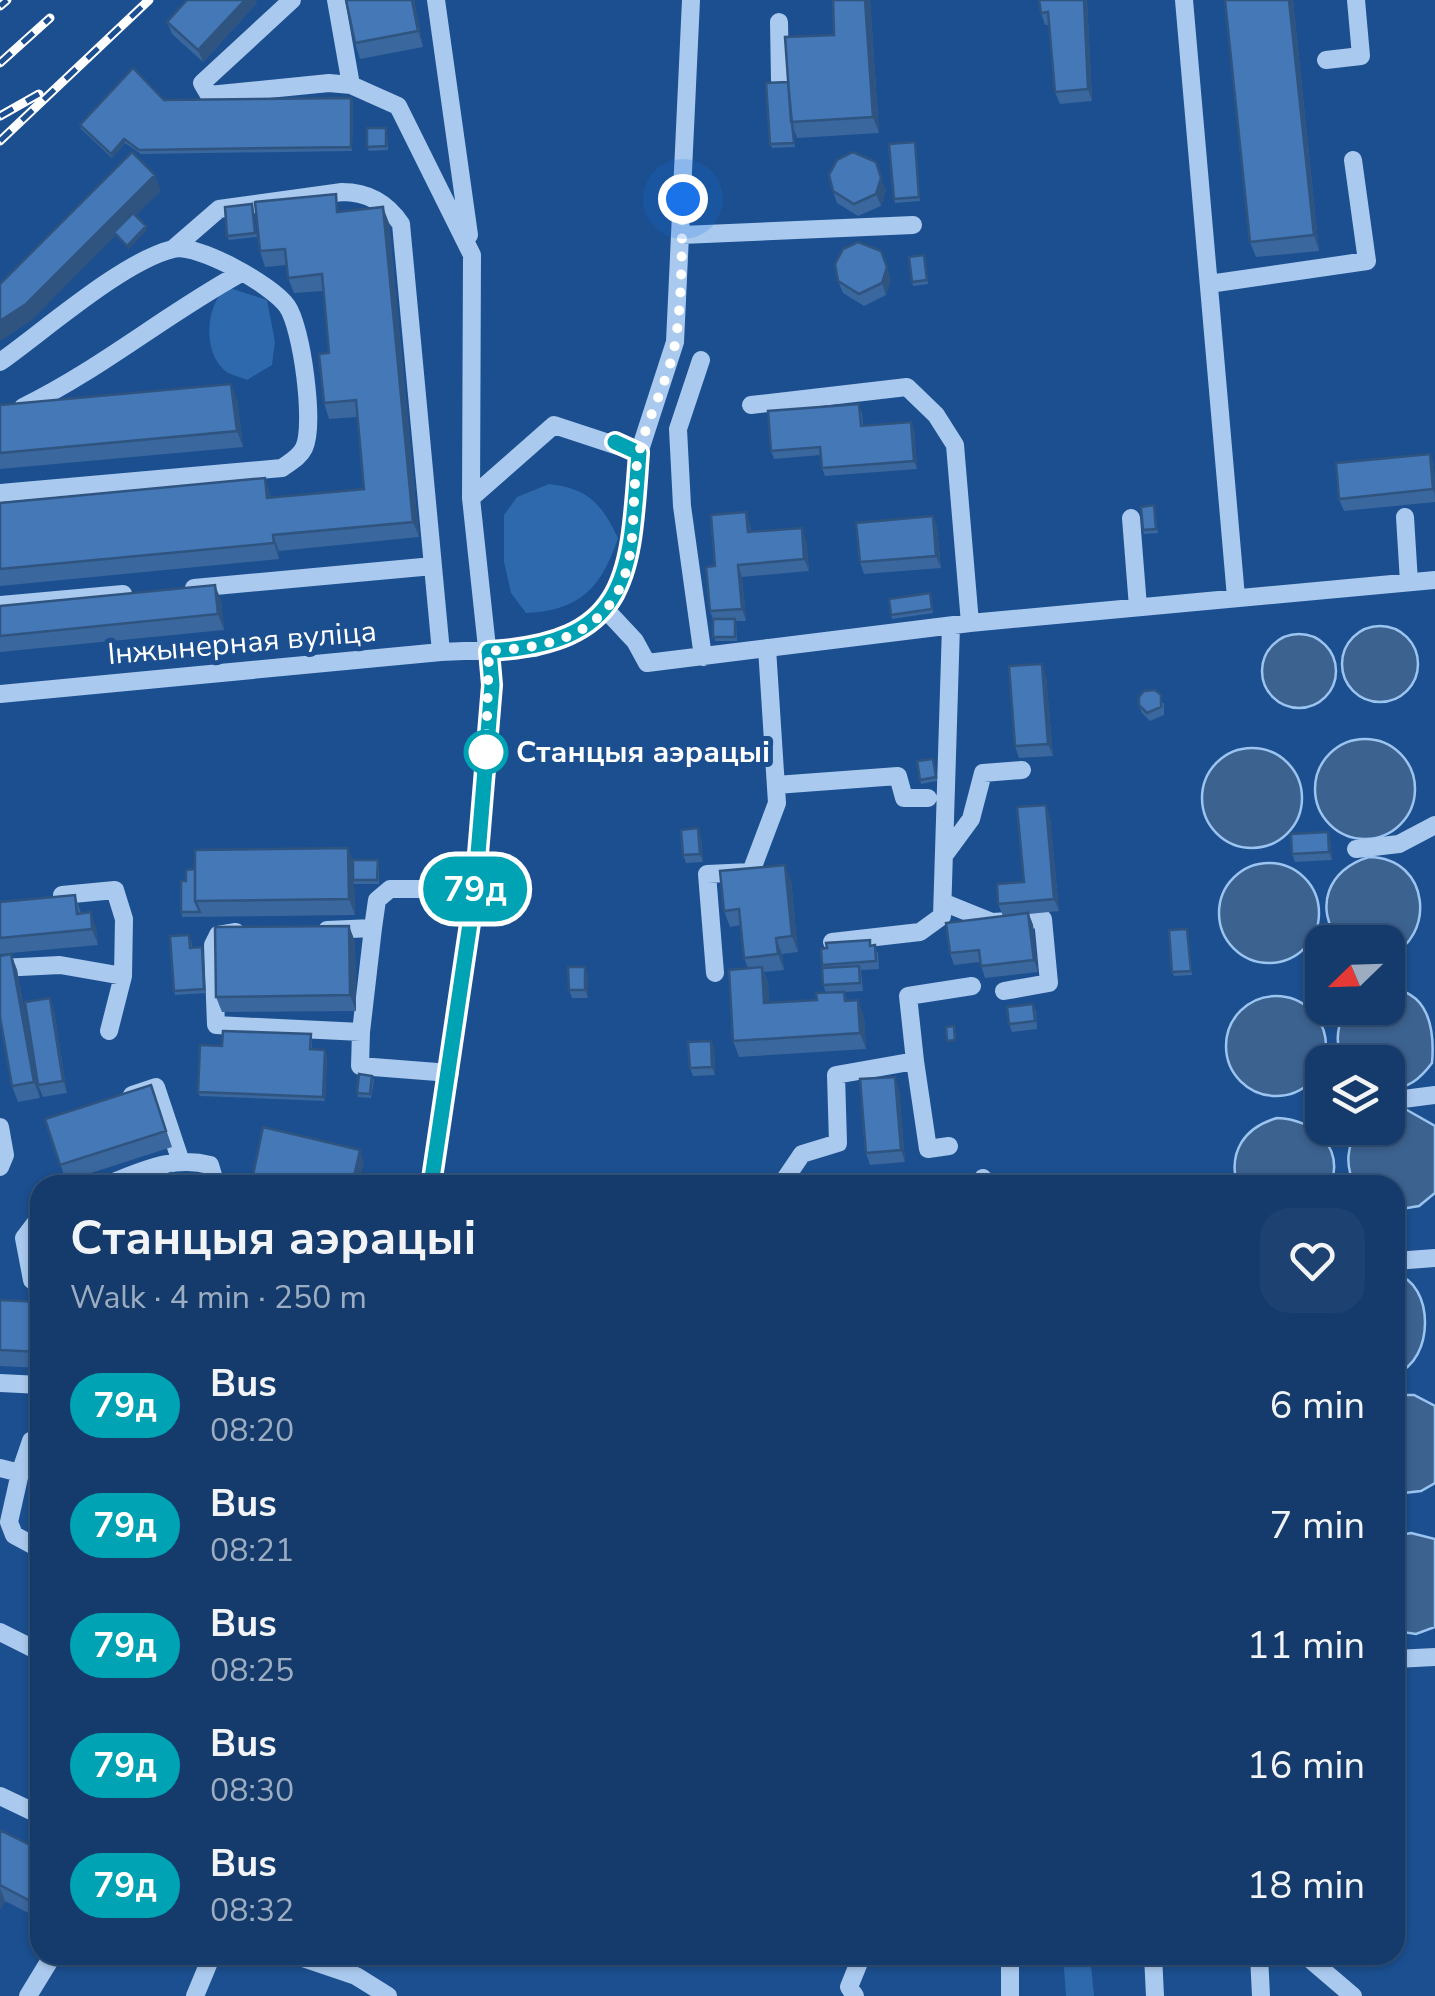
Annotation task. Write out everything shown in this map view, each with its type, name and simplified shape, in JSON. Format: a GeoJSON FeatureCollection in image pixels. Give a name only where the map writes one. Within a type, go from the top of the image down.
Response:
{"type":"FeatureCollection","features":[{"type":"Feature","properties":{"kind":"street"},"geometry":{"type":"LineString","coordinates":[[292,0],[202,82],[209,95],[328,83],[352,85],[398,106],[472,255]]}},
{"type":"Feature","properties":{"kind":"street"},"geometry":{"type":"LineString","coordinates":[[336,0],[352,85]]}},
{"type":"Feature","properties":{"kind":"street"},"geometry":{"type":"LineString","coordinates":[[434,1175],[475,890],[492,685],[471,498],[472,255],[436,0]]}},
{"type":"Feature","properties":{"kind":"street"},"geometry":{"type":"LineString","coordinates":[[690,0],[676,342],[639,453],[630,554],[616,595],[606,610],[635,641],[646,663],[960,625],[1435,580]]}},
{"type":"Feature","properties":{"kind":"street"},"geometry":{"type":"LineString","coordinates":[[1184,0],[1236,598]]}},
{"type":"Feature","properties":{"kind":"street"},"geometry":{"type":"LineString","coordinates":[[1326,60],[1361,56],[1356,0]]}},
{"type":"Feature","properties":{"kind":"street"},"geometry":{"type":"LineString","coordinates":[[779,22],[780,80]]}},
{"type":"Feature","properties":{"kind":"street"},"geometry":{"type":"LineString","coordinates":[[1209,284],[1366,261],[1353,160]]}},
{"type":"Feature","properties":{"kind":"street"},"geometry":{"type":"LineString","coordinates":[[0,362],[120,276],[174,248],[219,209],[360,192],[391,209],[402,224],[442,652]]}},
{"type":"Feature","properties":{"kind":"street"},"geometry":{"type":"LineString","coordinates":[[682,236],[914,224]]}},
{"type":"Feature","properties":{"kind":"street"},"geometry":{"type":"LineString","coordinates":[[0,493],[282,468],[297,458],[308,428],[298,327],[286,305],[242,272],[198,251],[174,248]]}},
{"type":"Feature","properties":{"kind":"street"},"geometry":{"type":"LineString","coordinates":[[24,407],[80,380],[185,304],[242,272]]}},
{"type":"Feature","properties":{"kind":"street"},"geometry":{"type":"LineString","coordinates":[[701,360],[678,429],[682,506],[703,657]]}},
{"type":"Feature","properties":{"kind":"street"},"geometry":{"type":"LineString","coordinates":[[752,405],[907,387],[936,415],[955,445],[960,625],[945,902],[936,924],[920,932],[832,942]]}},
{"type":"Feature","properties":{"kind":"street"},"geometry":{"type":"LineString","coordinates":[[471,498],[554,426],[639,453]]}},
{"type":"Feature","properties":{"kind":"street"},"geometry":{"type":"LineString","coordinates":[[1406,517],[1409,582]]}},
{"type":"Feature","properties":{"kind":"street"},"geometry":{"type":"LineString","coordinates":[[1131,518],[1138,607]]}},
{"type":"Feature","properties":{"kind":"street"},"geometry":{"type":"LineString","coordinates":[[177,589],[432,566]]}},
{"type":"Feature","properties":{"kind":"street"},"geometry":{"type":"LineString","coordinates":[[0,605],[138,593]]}},
{"type":"Feature","properties":{"kind":"street","name":"Інжынерная вуліца"},"geometry":{"type":"LineString","coordinates":[[0,694],[442,652],[536,648],[572,634],[606,610]]}},
{"type":"Feature","properties":{"kind":"street"},"geometry":{"type":"LineString","coordinates":[[715,973],[707,874],[751,872],[777,803],[767,648]]}},
{"type":"Feature","properties":{"kind":"street"},"geometry":{"type":"LineString","coordinates":[[946,853],[971,819],[984,773],[1022,770]]}},
{"type":"Feature","properties":{"kind":"street"},"geometry":{"type":"LineString","coordinates":[[776,785],[898,776],[904,798],[928,798]]}},
{"type":"Feature","properties":{"kind":"street"},"geometry":{"type":"LineString","coordinates":[[1356,849],[1399,844],[1435,825]]}},
{"type":"Feature","properties":{"kind":"street"},"geometry":{"type":"LineString","coordinates":[[450,1073],[360,1066],[373,928],[377,900],[390,889],[475,890]]}},
{"type":"Feature","properties":{"kind":"street"},"geometry":{"type":"LineString","coordinates":[[62,895],[114,890],[124,920],[123,976],[109,1031]]}},
{"type":"Feature","properties":{"kind":"street"},"geometry":{"type":"LineString","coordinates":[[945,902],[992,922],[1043,919],[1049,984],[1004,991]]}},
{"type":"Feature","properties":{"kind":"street"},"geometry":{"type":"LineString","coordinates":[[300,930],[373,928]]}},
{"type":"Feature","properties":{"kind":"street"},"geometry":{"type":"LineString","coordinates":[[264,932],[218,935],[213,945],[216,1025],[361,1032]]}},
{"type":"Feature","properties":{"kind":"street"},"geometry":{"type":"LineString","coordinates":[[0,968],[60,965],[123,976]]}},
{"type":"Feature","properties":{"kind":"street"},"geometry":{"type":"LineString","coordinates":[[949,1146],[928,1149],[908,996],[972,986]]}},
{"type":"Feature","properties":{"kind":"street"},"geometry":{"type":"LineString","coordinates":[[788,1175],[802,1154],[838,1143],[836,1074],[915,1060]]}},
{"type":"Feature","properties":{"kind":"street"},"geometry":{"type":"LineString","coordinates":[[120,1099],[156,1087],[181,1162]]}},
{"type":"Feature","properties":{"kind":"street"},"geometry":{"type":"LineString","coordinates":[[1405,1098],[1435,1095]]}},
{"type":"Feature","properties":{"kind":"street"},"geometry":{"type":"LineString","coordinates":[[0,1126],[5,1155],[0,1168]]}},
{"type":"Feature","properties":{"kind":"street"},"geometry":{"type":"LineString","coordinates":[[132,1175],[165,1162],[210,1165],[213,1175]]}},
{"type":"Feature","properties":{"kind":"street"},"geometry":{"type":"LineString","coordinates":[[30,1230],[24,1238],[30,1270]]}},
{"type":"Feature","properties":{"kind":"street"},"geometry":{"type":"LineString","coordinates":[[1405,1260],[1435,1258]]}},
{"type":"Feature","properties":{"kind":"street"},"geometry":{"type":"LineString","coordinates":[[0,1383],[30,1384]]}},
{"type":"Feature","properties":{"kind":"street"},"geometry":{"type":"LineString","coordinates":[[30,1442],[9,1522],[14,1535],[30,1544]]}},
{"type":"Feature","properties":{"kind":"street"},"geometry":{"type":"LineString","coordinates":[[0,1468],[20,1473]]}},
{"type":"Feature","properties":{"kind":"street"},"geometry":{"type":"LineString","coordinates":[[0,1632],[30,1647]]}},
{"type":"Feature","properties":{"kind":"street"},"geometry":{"type":"LineString","coordinates":[[1405,1658],[1435,1657]]}},
{"type":"Feature","properties":{"kind":"street"},"geometry":{"type":"LineString","coordinates":[[0,1796],[30,1810]]}},
{"type":"Feature","properties":{"kind":"street"},"geometry":{"type":"LineString","coordinates":[[28,1996],[47,1965]]}},
{"type":"Feature","properties":{"kind":"street"},"geometry":{"type":"LineString","coordinates":[[195,1996],[208,1965]]}},
{"type":"Feature","properties":{"kind":"street"},"geometry":{"type":"LineString","coordinates":[[324,1965],[356,1976],[388,1996]]}},
{"type":"Feature","properties":{"kind":"street"},"geometry":{"type":"LineString","coordinates":[[855,1996],[849,1987],[858,1965]]}},
{"type":"Feature","properties":{"kind":"street"},"geometry":{"type":"LineString","coordinates":[[1010,1965],[1010,1996]]}},
{"type":"Feature","properties":{"kind":"street"},"geometry":{"type":"LineString","coordinates":[[1153,1965],[1155,1996]]}},
{"type":"Feature","properties":{"kind":"street"},"geometry":{"type":"LineString","coordinates":[[1259,1965],[1261,1996]]}},
{"type":"Feature","properties":{"kind":"street"},"geometry":{"type":"LineString","coordinates":[[1316,1965],[1347,1993]]}},
{"type":"Feature","properties":{"kind":"shaded area"},"geometry":{"type":"Polygon","coordinates":[[[227,287],[267,300],[275,342],[272,365],[247,380],[224,370],[212,351],[211,315],[227,287]]]}},
{"type":"Feature","properties":{"kind":"shaded area"},"geometry":{"type":"Polygon","coordinates":[[[549,484],[574,490],[592,500],[618,538],[604,570],[586,593],[561,607],[526,613],[511,593],[504,562],[504,515],[517,497],[549,484]]]}},
{"type":"Feature","properties":{"kind":"shaded area"},"geometry":{"type":"Polygon","coordinates":[[[1380,626],[1407,637],[1418,664],[1407,691],[1380,702],[1353,691],[1342,664],[1353,637],[1380,626]]]}},
{"type":"Feature","properties":{"kind":"shaded area"},"geometry":{"type":"Polygon","coordinates":[[[1299,634],[1325,645],[1336,671],[1325,697],[1299,708],[1273,697],[1262,671],[1273,645],[1299,634]]]}},
{"type":"Feature","properties":{"kind":"shaded area"},"geometry":{"type":"Polygon","coordinates":[[[1365,739],[1384,743],[1401,753],[1411,770],[1415,789],[1411,808],[1401,825],[1384,835],[1365,839],[1346,835],[1329,825],[1319,808],[1315,789],[1319,770],[1329,753],[1346,743],[1365,739]]]}},
{"type":"Feature","properties":{"kind":"shaded area"},"geometry":{"type":"Polygon","coordinates":[[[1252,748],[1271,752],[1288,762],[1298,779],[1302,798],[1298,817],[1288,834],[1271,844],[1252,848],[1233,844],[1216,834],[1206,817],[1202,798],[1206,779],[1216,762],[1233,752],[1252,748]]]}},
{"type":"Feature","properties":{"kind":"shaded area"},"geometry":{"type":"Polygon","coordinates":[[[1369,857],[1390,861],[1415,884],[1420,900],[1419,917],[1414,934],[1405,945],[1405,925],[1330,925],[1326,903],[1329,891],[1343,871],[1369,857]]]}},
{"type":"Feature","properties":{"kind":"shaded area"},"geometry":{"type":"Polygon","coordinates":[[[1259,864],[1279,864],[1297,871],[1311,885],[1318,903],[1317,925],[1305,925],[1305,947],[1279,962],[1259,962],[1241,955],[1227,941],[1220,923],[1220,903],[1227,885],[1241,871],[1259,864]]]}},
{"type":"Feature","properties":{"kind":"shaded area"},"geometry":{"type":"Polygon","coordinates":[[[1405,993],[1426,1013],[1432,1037],[1432,1063],[1405,1086],[1405,1045],[1339,1045],[1339,1027],[1405,1025],[1405,993]]]}},
{"type":"Feature","properties":{"kind":"shaded area"},"geometry":{"type":"Polygon","coordinates":[[[1266,997],[1286,997],[1304,1004],[1305,1025],[1321,1025],[1326,1045],[1305,1045],[1305,1087],[1286,1095],[1266,1095],[1248,1088],[1234,1074],[1227,1056],[1227,1036],[1234,1018],[1248,1004],[1266,997]]]}},
{"type":"Feature","properties":{"kind":"shaded area"},"geometry":{"type":"Polygon","coordinates":[[[1407,1110],[1435,1126],[1435,1193],[1419,1206],[1405,1208],[1405,1175],[1352,1175],[1348,1156],[1351,1145],[1405,1145],[1407,1110]]]}},
{"type":"Feature","properties":{"kind":"shaded area"},"geometry":{"type":"Polygon","coordinates":[[[1277,1118],[1305,1125],[1305,1145],[1329,1147],[1333,1175],[1235,1175],[1237,1151],[1256,1127],[1277,1118]]]}},
{"type":"Feature","properties":{"kind":"shaded area"},"geometry":{"type":"Polygon","coordinates":[[[1405,1279],[1418,1292],[1425,1322],[1418,1354],[1405,1368],[1405,1279]]]}},
{"type":"Feature","properties":{"kind":"shaded area"},"geometry":{"type":"Polygon","coordinates":[[[1405,1395],[1414,1395],[1435,1406],[1435,1483],[1421,1491],[1405,1493],[1405,1395]]]}},
{"type":"Feature","properties":{"kind":"shaded area"},"geometry":{"type":"Polygon","coordinates":[[[1405,1534],[1435,1539],[1435,1627],[1416,1634],[1405,1632],[1405,1534]]]}},
{"type":"Feature","properties":{"kind":"shaded area"},"geometry":{"type":"Polygon","coordinates":[[[1064,1965],[1091,1965],[1094,1996],[1066,1996],[1064,1965]]]}},
{"type":"Feature","properties":{"kind":"building"},"geometry":{"type":"Polygon","coordinates":[[[187,0],[245,0],[198,50],[167,22],[187,0]]]}},
{"type":"Feature","properties":{"kind":"building"},"geometry":{"type":"Polygon","coordinates":[[[346,0],[412,0],[418,31],[355,43],[346,0]]]}},
{"type":"Feature","properties":{"kind":"building"},"geometry":{"type":"Polygon","coordinates":[[[833,0],[865,0],[873,117],[791,122],[785,37],[834,35],[833,0]]]}},
{"type":"Feature","properties":{"kind":"building"},"geometry":{"type":"Polygon","coordinates":[[[1039,0],[1084,0],[1088,89],[1055,92],[1048,12],[1041,13],[1039,0]]]}},
{"type":"Feature","properties":{"kind":"building"},"geometry":{"type":"Polygon","coordinates":[[[1225,0],[1289,0],[1314,235],[1250,242],[1225,0]]]}},
{"type":"Feature","properties":{"kind":"building"},"geometry":{"type":"Polygon","coordinates":[[[133,68],[164,100],[351,98],[351,147],[139,150],[124,139],[111,154],[80,125],[133,68]]]}},
{"type":"Feature","properties":{"kind":"building"},"geometry":{"type":"Polygon","coordinates":[[[788,82],[794,143],[770,144],[766,83],[788,82]]]}},
{"type":"Feature","properties":{"kind":"building"},"geometry":{"type":"Polygon","coordinates":[[[367,128],[386,128],[386,146],[367,147],[367,128]]]}},
{"type":"Feature","properties":{"kind":"building"},"geometry":{"type":"Polygon","coordinates":[[[915,142],[919,197],[894,199],[889,144],[915,142]]]}},
{"type":"Feature","properties":{"kind":"building"},"geometry":{"type":"Polygon","coordinates":[[[132,152],[155,175],[26,304],[0,321],[0,284],[132,152]]]}},
{"type":"Feature","properties":{"kind":"building"},"geometry":{"type":"Polygon","coordinates":[[[853,152],[876,162],[881,178],[876,194],[854,204],[833,191],[829,175],[837,160],[853,152]]]}},
{"type":"Feature","properties":{"kind":"building"},"geometry":{"type":"Polygon","coordinates":[[[336,194],[337,212],[383,207],[413,522],[273,535],[274,543],[0,569],[0,503],[265,478],[267,498],[364,489],[356,400],[324,403],[319,354],[329,353],[322,274],[288,278],[285,249],[260,251],[255,202],[336,194]]]}},
{"type":"Feature","properties":{"kind":"building"},"geometry":{"type":"Polygon","coordinates":[[[252,204],[255,233],[227,236],[225,207],[252,204]]]}},
{"type":"Feature","properties":{"kind":"building"},"geometry":{"type":"Polygon","coordinates":[[[133,213],[146,226],[127,246],[114,232],[133,213]]]}},
{"type":"Feature","properties":{"kind":"building"},"geometry":{"type":"Polygon","coordinates":[[[858,242],[881,251],[887,267],[882,283],[859,294],[838,281],[835,264],[843,249],[858,242]]]}},
{"type":"Feature","properties":{"kind":"building"},"geometry":{"type":"Polygon","coordinates":[[[924,255],[927,280],[912,282],[909,257],[924,255]]]}},
{"type":"Feature","properties":{"kind":"building"},"geometry":{"type":"Polygon","coordinates":[[[231,384],[237,431],[0,453],[0,405],[231,384]]]}},
{"type":"Feature","properties":{"kind":"building"},"geometry":{"type":"Polygon","coordinates":[[[859,404],[861,426],[911,422],[914,461],[822,468],[820,447],[771,451],[768,411],[859,404]]]}},
{"type":"Feature","properties":{"kind":"building"},"geometry":{"type":"Polygon","coordinates":[[[1430,454],[1433,489],[1339,499],[1336,463],[1430,454]]]}},
{"type":"Feature","properties":{"kind":"building"},"geometry":{"type":"Polygon","coordinates":[[[1154,505],[1156,529],[1143,530],[1141,507],[1154,505]]]}},
{"type":"Feature","properties":{"kind":"building"},"geometry":{"type":"Polygon","coordinates":[[[746,512],[748,532],[802,528],[804,559],[738,565],[742,609],[710,611],[706,567],[715,566],[711,515],[746,512]]]}},
{"type":"Feature","properties":{"kind":"building"},"geometry":{"type":"Polygon","coordinates":[[[933,516],[936,556],[860,562],[856,523],[933,516]]]}},
{"type":"Feature","properties":{"kind":"building"},"geometry":{"type":"Polygon","coordinates":[[[215,585],[218,614],[0,636],[0,606],[215,585]]]}},
{"type":"Feature","properties":{"kind":"building"},"geometry":{"type":"Polygon","coordinates":[[[930,593],[932,609],[891,615],[889,599],[930,593]]]}},
{"type":"Feature","properties":{"kind":"building"},"geometry":{"type":"Polygon","coordinates":[[[713,619],[735,619],[735,637],[713,637],[713,619]]]}},
{"type":"Feature","properties":{"kind":"building"},"geometry":{"type":"Polygon","coordinates":[[[1042,664],[1048,744],[1015,746],[1009,666],[1042,664]]]}},
{"type":"Feature","properties":{"kind":"building"},"geometry":{"type":"Polygon","coordinates":[[[1155,690],[1161,695],[1161,707],[1147,713],[1139,705],[1139,697],[1144,691],[1155,690]]]}},
{"type":"Feature","properties":{"kind":"building"},"geometry":{"type":"Polygon","coordinates":[[[933,759],[936,777],[920,780],[917,761],[933,759]]]}},
{"type":"Feature","properties":{"kind":"building"},"geometry":{"type":"Polygon","coordinates":[[[1046,805],[1054,899],[998,904],[997,884],[1024,882],[1017,807],[1046,805]]]}},
{"type":"Feature","properties":{"kind":"building"},"geometry":{"type":"Polygon","coordinates":[[[698,828],[700,854],[683,855],[681,830],[698,828]]]}},
{"type":"Feature","properties":{"kind":"building"},"geometry":{"type":"Polygon","coordinates":[[[1328,832],[1329,852],[1292,854],[1291,834],[1328,832]]]}},
{"type":"Feature","properties":{"kind":"building"},"geometry":{"type":"Polygon","coordinates":[[[348,848],[349,899],[195,901],[195,850],[348,848]]]}},
{"type":"Feature","properties":{"kind":"building"},"geometry":{"type":"Polygon","coordinates":[[[353,860],[378,860],[377,880],[353,880],[353,860]]]}},
{"type":"Feature","properties":{"kind":"building"},"geometry":{"type":"Polygon","coordinates":[[[785,865],[792,936],[776,938],[778,954],[744,958],[739,909],[724,911],[720,871],[785,865]]]}},
{"type":"Feature","properties":{"kind":"building"},"geometry":{"type":"Polygon","coordinates":[[[195,869],[195,901],[200,912],[181,912],[181,881],[186,881],[186,870],[195,869]]]}},
{"type":"Feature","properties":{"kind":"building"},"geometry":{"type":"Polygon","coordinates":[[[75,895],[77,914],[91,912],[92,929],[0,938],[0,902],[75,895]]]}},
{"type":"Feature","properties":{"kind":"building"},"geometry":{"type":"Polygon","coordinates":[[[1028,913],[1034,960],[981,966],[979,950],[950,953],[946,923],[1028,913]]]}},
{"type":"Feature","properties":{"kind":"building"},"geometry":{"type":"Polygon","coordinates":[[[349,926],[350,995],[216,997],[215,927],[349,926]]]}},
{"type":"Feature","properties":{"kind":"building"},"geometry":{"type":"Polygon","coordinates":[[[1187,929],[1191,971],[1172,972],[1169,930],[1187,929]]]}},
{"type":"Feature","properties":{"kind":"building"},"geometry":{"type":"Polygon","coordinates":[[[189,935],[190,948],[202,947],[204,989],[174,991],[170,936],[189,935]]]}},
{"type":"Feature","properties":{"kind":"building"},"geometry":{"type":"Polygon","coordinates":[[[870,940],[870,946],[875,945],[876,961],[822,965],[821,949],[827,948],[826,943],[870,940]]]}},
{"type":"Feature","properties":{"kind":"building"},"geometry":{"type":"Polygon","coordinates":[[[11,954],[34,1082],[12,1086],[0,1017],[0,956],[11,954]]]}},
{"type":"Feature","properties":{"kind":"building"},"geometry":{"type":"Polygon","coordinates":[[[859,966],[860,983],[823,985],[822,968],[859,966]]]}},
{"type":"Feature","properties":{"kind":"building"},"geometry":{"type":"Polygon","coordinates":[[[568,967],[585,967],[585,990],[569,990],[568,967]]]}},
{"type":"Feature","properties":{"kind":"building"},"geometry":{"type":"Polygon","coordinates":[[[762,967],[764,1003],[817,1000],[816,993],[844,992],[845,1001],[858,1000],[860,1033],[733,1041],[729,970],[762,967]]]}},
{"type":"Feature","properties":{"kind":"building"},"geometry":{"type":"Polygon","coordinates":[[[50,998],[63,1081],[38,1085],[25,1002],[50,998]]]}},
{"type":"Feature","properties":{"kind":"building"},"geometry":{"type":"Polygon","coordinates":[[[1033,1004],[1035,1021],[1009,1024],[1007,1007],[1033,1004]]]}},
{"type":"Feature","properties":{"kind":"building"},"geometry":{"type":"Polygon","coordinates":[[[954,1026],[955,1040],[947,1041],[946,1027],[954,1026]]]}},
{"type":"Feature","properties":{"kind":"building"},"geometry":{"type":"Polygon","coordinates":[[[223,1031],[311,1034],[310,1049],[325,1050],[323,1097],[198,1092],[200,1045],[222,1046],[223,1031]]]}},
{"type":"Feature","properties":{"kind":"building"},"geometry":{"type":"Polygon","coordinates":[[[711,1041],[712,1067],[690,1068],[688,1042],[711,1041]]]}},
{"type":"Feature","properties":{"kind":"building"},"geometry":{"type":"Polygon","coordinates":[[[359,1074],[372,1076],[370,1094],[357,1093],[359,1074]]]}},
{"type":"Feature","properties":{"kind":"building"},"geometry":{"type":"Polygon","coordinates":[[[895,1077],[901,1150],[866,1153],[860,1079],[895,1077]]]}},
{"type":"Feature","properties":{"kind":"building"},"geometry":{"type":"Polygon","coordinates":[[[151,1085],[166,1131],[60,1165],[45,1119],[151,1085]]]}},
{"type":"Feature","properties":{"kind":"building"},"geometry":{"type":"Polygon","coordinates":[[[263,1127],[360,1150],[354,1175],[253,1175],[263,1127]]]}},
{"type":"Feature","properties":{"kind":"building"},"geometry":{"type":"Polygon","coordinates":[[[0,1300],[30,1302],[30,1352],[0,1350],[0,1300]]]}},
{"type":"Feature","properties":{"kind":"building"},"geometry":{"type":"Polygon","coordinates":[[[0,1830],[30,1845],[30,1901],[0,1885],[0,1830]]]}},
{"type":"Feature","properties":{"kind":"railway"},"geometry":{"type":"LineString","coordinates":[[0,6],[7,0]]}},
{"type":"Feature","properties":{"kind":"railway"},"geometry":{"type":"LineString","coordinates":[[0,141],[149,0]]}},
{"type":"Feature","properties":{"kind":"railway"},"geometry":{"type":"LineString","coordinates":[[0,63],[50,18]]}},
{"type":"Feature","properties":{"kind":"railway"},"geometry":{"type":"LineString","coordinates":[[0,116],[39,94]]}},
{"type":"Feature","properties":{"kind":"bus line","name":"79д"},"geometry":{"type":"LineString","coordinates":[[433,1175],[475,890],[492,685],[489,651],[536,648],[572,634],[606,610],[616,595],[630,554],[639,453],[615,442]]}},
{"type":"Feature","properties":{"kind":"place","name":"Станцыя аэрацыі"},"geometry":{"type":"Point","coordinates":[486,752]}},
{"type":"Feature","properties":{"kind":"route"},"geometry":{"type":"LineString","coordinates":[[486,752],[492,685],[489,651],[536,648],[572,634],[606,610],[623,580],[630,554],[639,453],[668,376],[676,342],[683,199]]}}]}
